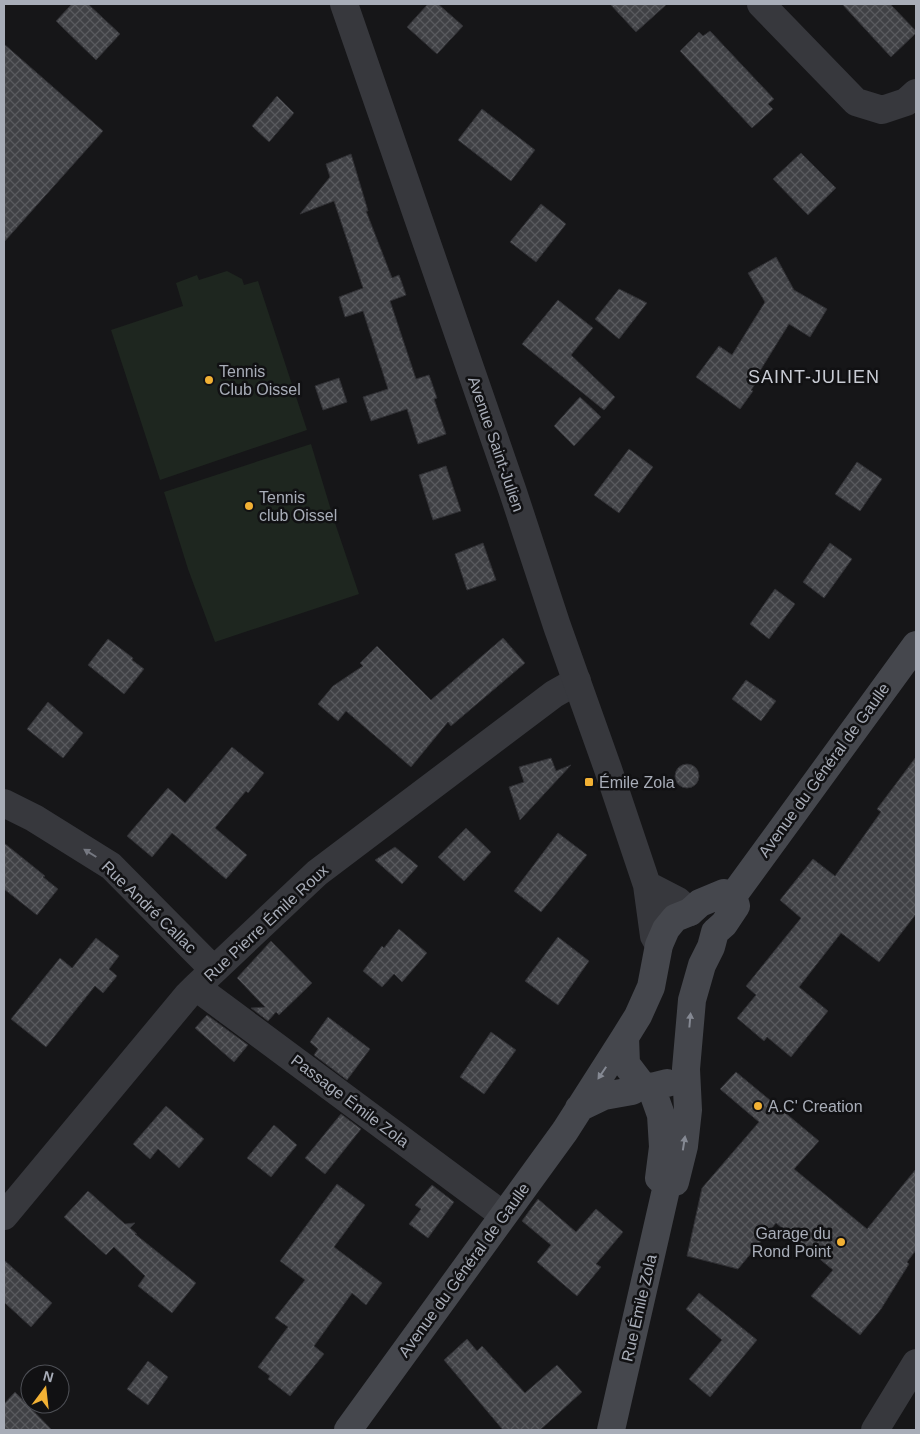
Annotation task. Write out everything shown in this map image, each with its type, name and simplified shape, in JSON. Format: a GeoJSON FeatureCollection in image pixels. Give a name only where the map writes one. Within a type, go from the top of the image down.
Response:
{"type":"FeatureCollection","features":[{"type":"Feature","properties":{"kind":"main road","name":"Avenue du Général de Gaulle"},"geometry":{"type":"LineString","coordinates":[[733,896],[916,645]]}},
{"type":"Feature","properties":{"kind":"main road","name":"Avenue du Général de Gaulle"},"geometry":{"type":"LineString","coordinates":[[348,1430],[565,1131],[625,1037],[638,1016],[651,987],[659,945],[666,928],[675,918],[690,912],[700,903],[724,893],[733,896]]}},
{"type":"Feature","properties":{"kind":"main road","name":"Avenue du Général de Gaulle"},"geometry":{"type":"LineString","coordinates":[[686,1069],[692,1000],[702,965],[711,947],[715,932],[724,924],[736,906],[733,896]]}},
{"type":"Feature","properties":{"kind":"main road"},"geometry":{"type":"LineString","coordinates":[[690,912],[700,913],[715,932]]}},
{"type":"Feature","properties":{"kind":"main road"},"geometry":{"type":"LineString","coordinates":[[625,1037],[626,1064],[646,1086]]}},
{"type":"Feature","properties":{"kind":"main road"},"geometry":{"type":"LineString","coordinates":[[578,1108],[604,1096],[668,1083],[686,1069]]}},
{"type":"Feature","properties":{"kind":"main road","name":"Rue Émile Zola"},"geometry":{"type":"LineString","coordinates":[[667,1185],[675,1182],[684,1146],[688,1110],[686,1069]]}},
{"type":"Feature","properties":{"kind":"main road","name":"Rue Émile Zola"},"geometry":{"type":"LineString","coordinates":[[646,1086],[661,1115],[663,1147],[659,1178],[667,1185]]}},
{"type":"Feature","properties":{"kind":"main road","name":"Rue Émile Zola"},"geometry":{"type":"LineString","coordinates":[[611,1430],[667,1185]]}},
{"type":"Feature","properties":{"kind":"street","name":"Avenue Saint-Julien"},"geometry":{"type":"LineString","coordinates":[[344,4],[510,482],[647,885],[654,936],[659,945]]}},
{"type":"Feature","properties":{"kind":"street"},"geometry":{"type":"LineString","coordinates":[[761,4],[856,102],[882,110],[906,102],[916,93]]}},
{"type":"Feature","properties":{"kind":"street","name":"Rue Pierre Émile Roux"},"geometry":{"type":"LineString","coordinates":[[4,1216],[187,996],[318,872],[554,694],[577,681]]}},
{"type":"Feature","properties":{"kind":"street","name":"Rue André Callac"},"geometry":{"type":"LineString","coordinates":[[4,803],[34,818],[111,866],[205,978]]}},
{"type":"Feature","properties":{"kind":"street"},"geometry":{"type":"LineString","coordinates":[[647,885],[678,901],[690,912]]}},
{"type":"Feature","properties":{"kind":"street","name":"Passage Émile Zola"},"geometry":{"type":"LineString","coordinates":[[205,978],[503,1215]]}},
{"type":"Feature","properties":{"kind":"street"},"geometry":{"type":"LineString","coordinates":[[875,1430],[916,1363]]}},
{"type":"Feature","properties":{"kind":"shaded area","name":"Tennis Club Oissel"},"geometry":{"type":"Polygon","coordinates":[[[227,271],[242,279],[244,285],[258,281],[307,430],[160,480],[111,330],[183,306],[176,283],[197,275],[199,280],[227,271]]]}},
{"type":"Feature","properties":{"kind":"shaded area"},"geometry":{"type":"Polygon","coordinates":[[[311,444],[359,594],[215,642],[188,569],[164,492],[311,444]]]}},
{"type":"Feature","properties":{"kind":"building"},"geometry":{"type":"Polygon","coordinates":[[[72,4],[88,4],[120,34],[96,60],[56,21],[72,4]]]}},
{"type":"Feature","properties":{"kind":"building"},"geometry":{"type":"Polygon","coordinates":[[[428,4],[438,4],[463,26],[437,54],[407,27],[428,4]]]}},
{"type":"Feature","properties":{"kind":"building"},"geometry":{"type":"Polygon","coordinates":[[[610,4],[667,4],[636,32],[610,4]]]}},
{"type":"Feature","properties":{"kind":"building"},"geometry":{"type":"Polygon","coordinates":[[[842,4],[890,4],[916,33],[891,57],[842,4]]]}},
{"type":"Feature","properties":{"kind":"building"},"geometry":{"type":"Polygon","coordinates":[[[710,31],[774,99],[768,104],[773,109],[752,128],[680,51],[699,32],[703,36],[710,31]]]}},
{"type":"Feature","properties":{"kind":"building"},"geometry":{"type":"Polygon","coordinates":[[[4,44],[103,131],[4,242],[4,44]]]}},
{"type":"Feature","properties":{"kind":"building"},"geometry":{"type":"Polygon","coordinates":[[[277,96],[294,113],[269,142],[252,126],[277,96]]]}},
{"type":"Feature","properties":{"kind":"building"},"geometry":{"type":"Polygon","coordinates":[[[482,109],[535,150],[511,181],[458,140],[482,109]]]}},
{"type":"Feature","properties":{"kind":"building"},"geometry":{"type":"Polygon","coordinates":[[[801,153],[836,188],[808,215],[773,179],[801,153]]]}},
{"type":"Feature","properties":{"kind":"building"},"geometry":{"type":"Polygon","coordinates":[[[351,154],[368,211],[366,211],[392,278],[399,275],[406,295],[390,301],[416,379],[429,375],[437,398],[434,399],[446,434],[418,444],[407,409],[371,421],[363,397],[388,389],[363,311],[345,317],[339,297],[363,288],[334,201],[300,214],[330,177],[326,164],[351,154]]]}},
{"type":"Feature","properties":{"kind":"building"},"geometry":{"type":"Polygon","coordinates":[[[541,204],[566,224],[536,262],[510,242],[541,204]]]}},
{"type":"Feature","properties":{"kind":"building"},"geometry":{"type":"Polygon","coordinates":[[[776,257],[794,290],[827,309],[810,337],[789,324],[758,374],[761,376],[751,390],[753,391],[740,409],[696,377],[719,346],[732,355],[765,302],[748,273],[776,257]]]}},
{"type":"Feature","properties":{"kind":"building"},"geometry":{"type":"Polygon","coordinates":[[[619,289],[647,303],[619,339],[595,319],[619,289]]]}},
{"type":"Feature","properties":{"kind":"building"},"geometry":{"type":"Polygon","coordinates":[[[558,300],[593,328],[571,355],[615,397],[604,410],[522,344],[558,300]]]}},
{"type":"Feature","properties":{"kind":"building"},"geometry":{"type":"Polygon","coordinates":[[[339,378],[347,402],[323,410],[315,386],[339,378]]]}},
{"type":"Feature","properties":{"kind":"building"},"geometry":{"type":"Polygon","coordinates":[[[580,397],[601,417],[574,446],[554,426],[580,397]]]}},
{"type":"Feature","properties":{"kind":"building"},"geometry":{"type":"Polygon","coordinates":[[[629,449],[653,467],[619,513],[594,495],[629,449]]]}},
{"type":"Feature","properties":{"kind":"building"},"geometry":{"type":"Polygon","coordinates":[[[857,462],[882,479],[860,511],[835,494],[857,462]]]}},
{"type":"Feature","properties":{"kind":"building"},"geometry":{"type":"Polygon","coordinates":[[[446,466],[461,511],[433,520],[419,475],[446,466]]]}},
{"type":"Feature","properties":{"kind":"building"},"geometry":{"type":"Polygon","coordinates":[[[483,543],[496,580],[467,590],[455,554],[483,543]]]}},
{"type":"Feature","properties":{"kind":"building"},"geometry":{"type":"Polygon","coordinates":[[[830,543],[852,559],[824,598],[803,582],[830,543]]]}},
{"type":"Feature","properties":{"kind":"building"},"geometry":{"type":"Polygon","coordinates":[[[775,589],[795,604],[769,639],[750,624],[775,589]]]}},
{"type":"Feature","properties":{"kind":"building"},"geometry":{"type":"Polygon","coordinates":[[[503,638],[525,663],[451,726],[448,722],[411,767],[346,711],[338,721],[318,704],[333,686],[363,666],[360,663],[377,646],[431,700],[503,638]]]}},
{"type":"Feature","properties":{"kind":"building"},"geometry":{"type":"Polygon","coordinates":[[[108,639],[144,669],[124,694],[88,665],[108,639]]]}},
{"type":"Feature","properties":{"kind":"building"},"geometry":{"type":"Polygon","coordinates":[[[746,680],[776,701],[761,721],[732,699],[746,680]]]}},
{"type":"Feature","properties":{"kind":"building"},"geometry":{"type":"Polygon","coordinates":[[[48,702],[83,733],[63,758],[27,729],[48,702]]]}},
{"type":"Feature","properties":{"kind":"building"},"geometry":{"type":"Polygon","coordinates":[[[232,747],[264,773],[215,828],[247,855],[226,879],[172,833],[152,857],[127,836],[168,788],[185,803],[232,747]]]}},
{"type":"Feature","properties":{"kind":"building"},"geometry":{"type":"Polygon","coordinates":[[[916,757],[916,914],[879,962],[841,933],[799,987],[828,1011],[791,1057],[767,1037],[764,1041],[737,1018],[756,995],[746,986],[801,918],[780,900],[813,859],[835,876],[881,812],[877,809],[916,757]]]}},
{"type":"Feature","properties":{"kind":"building"},"geometry":{"type":"Polygon","coordinates":[[[551,758],[556,771],[571,765],[520,820],[509,787],[524,782],[519,767],[551,758]]]}},
{"type":"Feature","properties":{"kind":"building"},"geometry":{"type":"Polygon","coordinates":[[[687,764],[696,767],[699,776],[696,785],[687,788],[678,785],[675,776],[678,767],[687,764]]]}},
{"type":"Feature","properties":{"kind":"building"},"geometry":{"type":"Polygon","coordinates":[[[466,828],[491,852],[464,881],[438,857],[466,828]]]}},
{"type":"Feature","properties":{"kind":"building"},"geometry":{"type":"Polygon","coordinates":[[[558,833],[587,855],[541,912],[514,891],[558,833]]]}},
{"type":"Feature","properties":{"kind":"building"},"geometry":{"type":"Polygon","coordinates":[[[4,843],[58,889],[37,915],[4,889],[4,843]]]}},
{"type":"Feature","properties":{"kind":"building"},"geometry":{"type":"Polygon","coordinates":[[[395,847],[418,866],[402,884],[375,860],[395,847]]]}},
{"type":"Feature","properties":{"kind":"building"},"geometry":{"type":"Polygon","coordinates":[[[399,929],[427,953],[402,982],[394,974],[382,987],[363,971],[382,946],[384,948],[399,929]]]}},
{"type":"Feature","properties":{"kind":"building"},"geometry":{"type":"Polygon","coordinates":[[[558,937],[589,961],[558,1005],[525,981],[558,937]]]}},
{"type":"Feature","properties":{"kind":"building"},"geometry":{"type":"Polygon","coordinates":[[[96,938],[119,956],[109,969],[117,976],[103,993],[95,986],[46,1047],[11,1019],[60,958],[72,968],[96,938]]]}},
{"type":"Feature","properties":{"kind":"building"},"geometry":{"type":"Polygon","coordinates":[[[271,941],[312,983],[279,1015],[276,1012],[268,1021],[251,1008],[265,1007],[237,978],[271,941]]]}},
{"type":"Feature","properties":{"kind":"building"},"geometry":{"type":"Polygon","coordinates":[[[207,1015],[248,1045],[234,1062],[195,1028],[207,1015]]]}},
{"type":"Feature","properties":{"kind":"building"},"geometry":{"type":"Polygon","coordinates":[[[328,1017],[370,1049],[347,1080],[314,1055],[318,1049],[310,1042],[328,1017]]]}},
{"type":"Feature","properties":{"kind":"building"},"geometry":{"type":"Polygon","coordinates":[[[491,1032],[516,1050],[484,1094],[460,1077],[491,1032]]]}},
{"type":"Feature","properties":{"kind":"building","name":"Garage du Rond Point"},"geometry":{"type":"Polygon","coordinates":[[[736,1072],[819,1141],[794,1169],[867,1229],[916,1169],[916,1250],[907,1262],[909,1264],[881,1309],[860,1335],[811,1296],[833,1270],[776,1223],[738,1269],[687,1256],[702,1188],[759,1122],[720,1089],[736,1072]]]}},
{"type":"Feature","properties":{"kind":"building"},"geometry":{"type":"Polygon","coordinates":[[[166,1106],[204,1139],[179,1168],[158,1149],[150,1159],[133,1144],[166,1106]]]}},
{"type":"Feature","properties":{"kind":"building"},"geometry":{"type":"Polygon","coordinates":[[[341,1114],[361,1129],[325,1174],[305,1158],[341,1114]]]}},
{"type":"Feature","properties":{"kind":"building"},"geometry":{"type":"Polygon","coordinates":[[[274,1125],[297,1145],[271,1177],[247,1158],[274,1125]]]}},
{"type":"Feature","properties":{"kind":"building"},"geometry":{"type":"Polygon","coordinates":[[[337,1184],[365,1205],[334,1247],[382,1283],[366,1305],[352,1293],[314,1346],[324,1354],[290,1396],[268,1379],[270,1376],[258,1367],[288,1327],[275,1318],[305,1280],[280,1261],[337,1184]]]}},
{"type":"Feature","properties":{"kind":"building"},"geometry":{"type":"Polygon","coordinates":[[[432,1185],[454,1202],[428,1238],[409,1224],[421,1209],[415,1205],[432,1185]]]}},
{"type":"Feature","properties":{"kind":"building"},"geometry":{"type":"Polygon","coordinates":[[[88,1191],[125,1224],[135,1223],[130,1228],[137,1234],[135,1234],[196,1283],[172,1313],[138,1286],[145,1276],[114,1247],[106,1255],[64,1217],[88,1191]]]}},
{"type":"Feature","properties":{"kind":"building"},"geometry":{"type":"Polygon","coordinates":[[[538,1199],[576,1232],[596,1209],[623,1232],[596,1264],[601,1267],[577,1296],[537,1262],[551,1245],[522,1221],[538,1199]]]}},
{"type":"Feature","properties":{"kind":"building"},"geometry":{"type":"Polygon","coordinates":[[[4,1260],[52,1303],[31,1327],[4,1302],[4,1260]]]}},
{"type":"Feature","properties":{"kind":"building"},"geometry":{"type":"Polygon","coordinates":[[[699,1293],[757,1340],[710,1397],[689,1379],[722,1340],[686,1309],[699,1293]]]}},
{"type":"Feature","properties":{"kind":"building"},"geometry":{"type":"Polygon","coordinates":[[[467,1339],[477,1351],[482,1346],[525,1393],[557,1365],[582,1392],[540,1430],[503,1430],[444,1360],[467,1339]]]}},
{"type":"Feature","properties":{"kind":"building"},"geometry":{"type":"Polygon","coordinates":[[[148,1361],[168,1377],[148,1405],[127,1389],[148,1361]]]}},
{"type":"Feature","properties":{"kind":"building"},"geometry":{"type":"Polygon","coordinates":[[[15,1392],[20,1397],[20,1414],[36,1414],[52,1430],[4,1430],[4,1404],[15,1392]]]}},
{"type":"Feature","properties":{"kind":"place","name":"Tennis Club Oissel"},"geometry":{"type":"Point","coordinates":[209,380]}},
{"type":"Feature","properties":{"kind":"place","name":"Tennis club Oissel"},"geometry":{"type":"Point","coordinates":[249,506]}},
{"type":"Feature","properties":{"kind":"place","name":"Émile Zola"},"geometry":{"type":"Point","coordinates":[589,782]}},
{"type":"Feature","properties":{"kind":"place","name":"A.C' Creation"},"geometry":{"type":"Point","coordinates":[758,1106]}},
{"type":"Feature","properties":{"kind":"place","name":"Garage du Rond Point"},"geometry":{"type":"Point","coordinates":[841,1242]}},
{"type":"Feature","properties":{"kind":"district","name":"SAINT-JULIEN"},"geometry":{"type":"Point","coordinates":[814,377]}}]}
